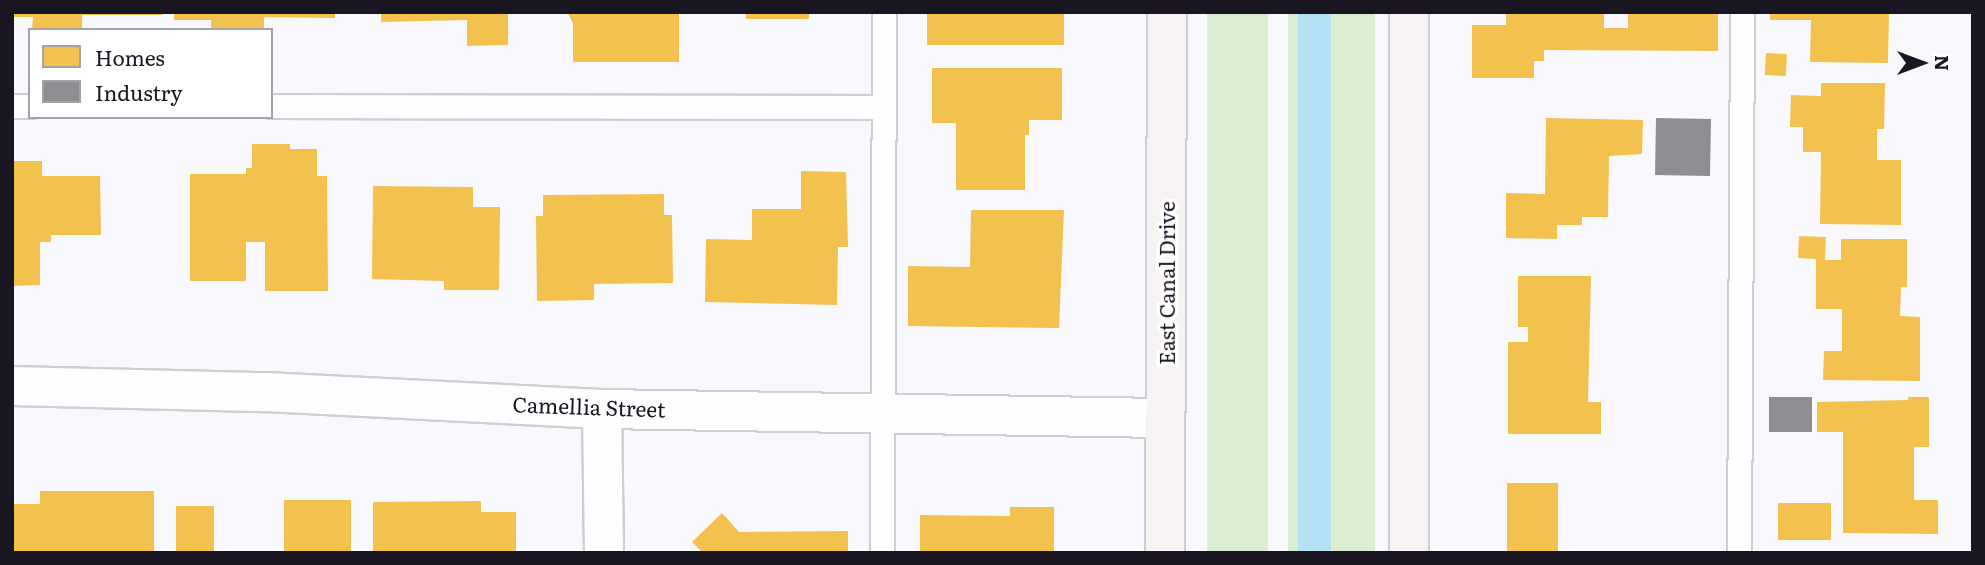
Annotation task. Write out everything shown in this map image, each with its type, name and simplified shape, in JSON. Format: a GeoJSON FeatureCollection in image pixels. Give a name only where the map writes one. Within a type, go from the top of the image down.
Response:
{"type":"FeatureCollection","features":[{"type":"Feature","properties":{"kind":"main road","name":"East Canal Drive"},"geometry":{"type":"LineString","coordinates":[[1165,553],[1167,12]]}},
{"type":"Feature","properties":{"kind":"main road"},"geometry":{"type":"LineString","coordinates":[[1409,12],[1409,553]]}},
{"type":"Feature","properties":{"kind":"street","name":"Camellia Street"},"geometry":{"type":"LineString","coordinates":[[12,386],[266,392],[603,409],[1165,418]]}},
{"type":"Feature","properties":{"kind":"street"},"geometry":{"type":"LineString","coordinates":[[603,409],[604,553]]}},
{"type":"Feature","properties":{"kind":"lane"},"geometry":{"type":"LineString","coordinates":[[882,553],[884,12]]}},
{"type":"Feature","properties":{"kind":"lane"},"geometry":{"type":"LineString","coordinates":[[1739,553],[1742,12]]}},
{"type":"Feature","properties":{"kind":"lane"},"geometry":{"type":"LineString","coordinates":[[273,106],[884,107]]}},
{"type":"Feature","properties":{"kind":"green space"},"geometry":{"type":"Polygon","coordinates":[[[1207,12],[1268,12],[1268,553],[1207,553],[1207,12]]]}},
{"type":"Feature","properties":{"kind":"green space"},"geometry":{"type":"Polygon","coordinates":[[[1288,12],[1298,12],[1298,553],[1288,553],[1288,12]]]}},
{"type":"Feature","properties":{"kind":"green space"},"geometry":{"type":"Polygon","coordinates":[[[1331,12],[1375,12],[1375,553],[1331,553],[1331,12]]]}},
{"type":"Feature","properties":{"kind":"water"},"geometry":{"type":"Polygon","coordinates":[[[1298,12],[1331,12],[1331,553],[1298,553],[1298,12]]]}},
{"type":"Feature","properties":{"kind":"building: Homes"},"geometry":{"type":"Polygon","coordinates":[[[12,12],[162,12],[162,15],[82,15],[82,28],[32,28],[33,17],[12,17],[12,12]]]}},
{"type":"Feature","properties":{"kind":"building: Homes"},"geometry":{"type":"Polygon","coordinates":[[[174,12],[335,12],[335,18],[264,17],[264,28],[211,28],[211,20],[174,20],[174,12]]]}},
{"type":"Feature","properties":{"kind":"building: Homes"},"geometry":{"type":"Polygon","coordinates":[[[381,12],[508,12],[508,45],[467,46],[467,20],[381,22],[381,12]]]}},
{"type":"Feature","properties":{"kind":"building: Homes"},"geometry":{"type":"Polygon","coordinates":[[[567,12],[679,12],[679,62],[573,62],[573,23],[567,12]]]}},
{"type":"Feature","properties":{"kind":"building: Homes"},"geometry":{"type":"Polygon","coordinates":[[[746,12],[809,12],[809,19],[746,19],[746,12]]]}},
{"type":"Feature","properties":{"kind":"building: Homes"},"geometry":{"type":"Polygon","coordinates":[[[927,12],[1064,12],[1064,45],[927,45],[927,12]]]}},
{"type":"Feature","properties":{"kind":"building: Homes"},"geometry":{"type":"Polygon","coordinates":[[[1506,12],[1604,12],[1604,28],[1628,28],[1628,12],[1718,12],[1718,51],[1544,50],[1544,61],[1534,61],[1534,78],[1472,78],[1472,25],[1506,25],[1506,12]]]}},
{"type":"Feature","properties":{"kind":"building: Homes"},"geometry":{"type":"Polygon","coordinates":[[[1770,12],[1889,12],[1888,63],[1810,62],[1811,20],[1770,20],[1770,12]]]}},
{"type":"Feature","properties":{"kind":"building: Homes"},"geometry":{"type":"Polygon","coordinates":[[[1766,53],[1787,54],[1786,76],[1765,75],[1766,53]]]}},
{"type":"Feature","properties":{"kind":"building: Homes"},"geometry":{"type":"Polygon","coordinates":[[[932,68],[1062,68],[1062,120],[1029,120],[1029,135],[1025,135],[1025,190],[956,190],[956,123],[932,123],[932,68]]]}},
{"type":"Feature","properties":{"kind":"building: Homes"},"geometry":{"type":"Polygon","coordinates":[[[1821,83],[1885,83],[1884,129],[1877,129],[1877,160],[1901,160],[1901,225],[1820,224],[1821,152],[1803,152],[1803,127],[1790,127],[1791,95],[1821,96],[1821,83]]]}},
{"type":"Feature","properties":{"kind":"building: Homes"},"geometry":{"type":"Polygon","coordinates":[[[1546,118],[1643,120],[1642,154],[1609,156],[1608,217],[1582,217],[1582,225],[1557,225],[1557,239],[1506,238],[1506,193],[1545,194],[1546,118]]]}},
{"type":"Feature","properties":{"kind":"building: Homes"},"geometry":{"type":"Polygon","coordinates":[[[252,144],[290,144],[290,149],[317,149],[317,176],[327,176],[328,291],[265,291],[265,242],[246,242],[246,281],[190,281],[190,174],[246,174],[246,168],[252,168],[252,144]]]}},
{"type":"Feature","properties":{"kind":"building: Homes"},"geometry":{"type":"Polygon","coordinates":[[[12,161],[42,161],[42,176],[100,176],[101,235],[51,235],[51,242],[40,242],[40,285],[12,286],[12,161]]]}},
{"type":"Feature","properties":{"kind":"building: Homes"},"geometry":{"type":"Polygon","coordinates":[[[801,171],[846,172],[848,247],[838,247],[837,305],[705,302],[706,239],[752,240],[752,209],[801,209],[801,171]]]}},
{"type":"Feature","properties":{"kind":"building: Homes"},"geometry":{"type":"Polygon","coordinates":[[[373,186],[473,187],[473,207],[500,207],[499,290],[444,290],[444,281],[372,279],[373,186]]]}},
{"type":"Feature","properties":{"kind":"building: Homes"},"geometry":{"type":"Polygon","coordinates":[[[664,194],[664,215],[672,215],[673,283],[594,284],[594,300],[537,301],[536,216],[543,216],[543,195],[664,194]]]}},
{"type":"Feature","properties":{"kind":"building: Homes"},"geometry":{"type":"Polygon","coordinates":[[[971,210],[1064,210],[1059,328],[908,326],[908,266],[970,267],[971,210]]]}},
{"type":"Feature","properties":{"kind":"building: Homes"},"geometry":{"type":"Polygon","coordinates":[[[1799,236],[1826,237],[1825,260],[1841,260],[1841,239],[1907,239],[1907,287],[1901,287],[1900,316],[1920,317],[1920,381],[1823,380],[1824,351],[1842,351],[1842,309],[1816,309],[1816,259],[1798,258],[1799,236]]]}},
{"type":"Feature","properties":{"kind":"building: Homes"},"geometry":{"type":"Polygon","coordinates":[[[1518,276],[1591,276],[1588,402],[1601,402],[1601,434],[1508,434],[1508,342],[1528,342],[1528,327],[1518,327],[1518,276]]]}},
{"type":"Feature","properties":{"kind":"building: Homes"},"geometry":{"type":"Polygon","coordinates":[[[1908,397],[1929,397],[1929,447],[1914,447],[1914,500],[1938,500],[1938,534],[1843,533],[1843,432],[1817,432],[1817,402],[1908,400],[1908,397]]]}},
{"type":"Feature","properties":{"kind":"building: Homes"},"geometry":{"type":"Polygon","coordinates":[[[1507,483],[1558,483],[1558,553],[1507,553],[1507,483]]]}},
{"type":"Feature","properties":{"kind":"building: Homes"},"geometry":{"type":"Polygon","coordinates":[[[40,491],[154,491],[154,553],[12,553],[12,504],[40,504],[40,491]]]}},
{"type":"Feature","properties":{"kind":"building: Homes"},"geometry":{"type":"Polygon","coordinates":[[[284,500],[351,500],[351,553],[284,553],[284,500]]]}},
{"type":"Feature","properties":{"kind":"building: Homes"},"geometry":{"type":"Polygon","coordinates":[[[481,501],[481,512],[516,512],[516,553],[373,553],[373,502],[481,501]]]}},
{"type":"Feature","properties":{"kind":"building: Homes"},"geometry":{"type":"Polygon","coordinates":[[[1778,503],[1831,503],[1831,540],[1778,540],[1778,503]]]}},
{"type":"Feature","properties":{"kind":"building: Homes"},"geometry":{"type":"Polygon","coordinates":[[[176,506],[214,506],[214,553],[176,553],[176,506]]]}},
{"type":"Feature","properties":{"kind":"building: Homes"},"geometry":{"type":"Polygon","coordinates":[[[1010,507],[1054,507],[1054,553],[920,553],[920,515],[1010,516],[1010,507]]]}},
{"type":"Feature","properties":{"kind":"building: Homes"},"geometry":{"type":"Polygon","coordinates":[[[722,513],[739,532],[848,531],[848,553],[703,553],[692,542],[722,513]]]}},
{"type":"Feature","properties":{"kind":"building: Industry"},"geometry":{"type":"Polygon","coordinates":[[[1656,118],[1711,119],[1710,176],[1655,175],[1656,118]]]}},
{"type":"Feature","properties":{"kind":"building: Industry"},"geometry":{"type":"Polygon","coordinates":[[[1769,397],[1812,397],[1812,432],[1769,432],[1769,397]]]}}]}
